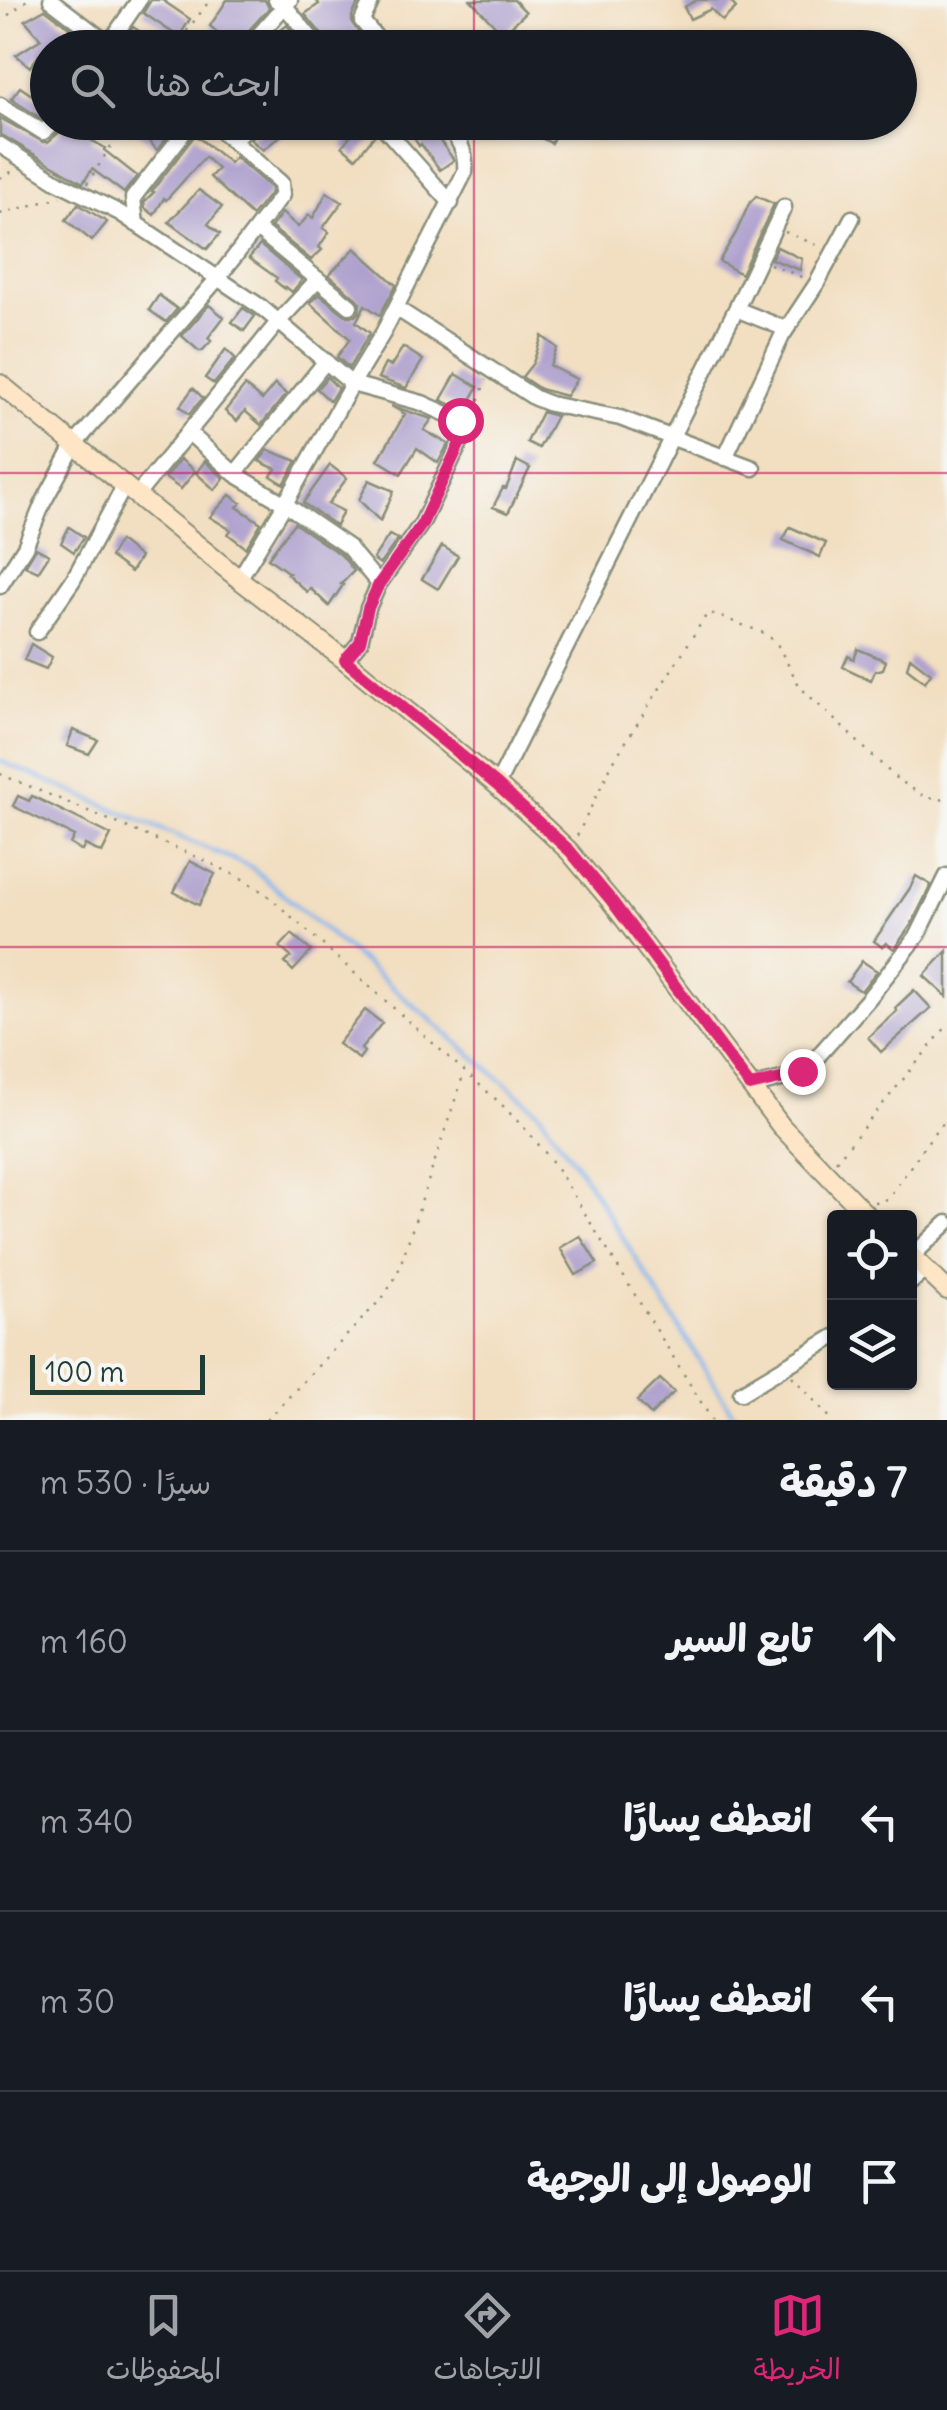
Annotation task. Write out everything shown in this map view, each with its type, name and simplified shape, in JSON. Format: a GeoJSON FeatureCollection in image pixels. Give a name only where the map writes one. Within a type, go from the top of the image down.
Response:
{"type":"FeatureCollection","features":[{"type":"Feature","properties":{"kind":"street"},"geometry":{"type":"LineString","coordinates":[[51,0],[89,30]]}},
{"type":"Feature","properties":{"kind":"street"},"geometry":{"type":"LineString","coordinates":[[120,30],[139,0]]}},
{"type":"Feature","properties":{"kind":"street"},"geometry":{"type":"LineString","coordinates":[[370,30],[362,21],[372,0]]}},
{"type":"Feature","properties":{"kind":"street"},"geometry":{"type":"LineString","coordinates":[[262,30],[284,2],[305,30]]}},
{"type":"Feature","properties":{"kind":"street"},"geometry":{"type":"LineString","coordinates":[[0,105],[30,124]]}},
{"type":"Feature","properties":{"kind":"street"},"geometry":{"type":"LineString","coordinates":[[136,224],[133,198],[178,140]]}},
{"type":"Feature","properties":{"kind":"street"},"geometry":{"type":"LineString","coordinates":[[393,140],[451,202]]}},
{"type":"Feature","properties":{"kind":"street"},"geometry":{"type":"LineString","coordinates":[[239,579],[396,308],[466,172],[466,159],[458,140]]}},
{"type":"Feature","properties":{"kind":"street"},"geometry":{"type":"LineString","coordinates":[[0,586],[25,548],[43,503],[75,444],[218,278],[282,196],[281,183],[233,141]]}},
{"type":"Feature","properties":{"kind":"street"},"geometry":{"type":"LineString","coordinates":[[0,145],[120,213],[218,278],[279,321],[352,384],[422,403],[469,424],[422,524],[379,584],[360,642],[345,660]]}},
{"type":"Feature","properties":{"kind":"street"},"geometry":{"type":"LineString","coordinates":[[497,785],[784,207]]}},
{"type":"Feature","properties":{"kind":"street"},"geometry":{"type":"LineString","coordinates":[[725,458],[786,329],[852,218]]}},
{"type":"Feature","properties":{"kind":"street"},"geometry":{"type":"LineString","coordinates":[[257,228],[350,306]]}},
{"type":"Feature","properties":{"kind":"street"},"geometry":{"type":"LineString","coordinates":[[36,632],[131,490],[188,432],[318,279]]}},
{"type":"Feature","properties":{"kind":"street"},"geometry":{"type":"LineString","coordinates":[[396,308],[535,398],[600,412],[754,468]]}},
{"type":"Feature","properties":{"kind":"street"},"geometry":{"type":"LineString","coordinates":[[736,310],[786,329]]}},
{"type":"Feature","properties":{"kind":"street"},"geometry":{"type":"LineString","coordinates":[[235,474],[326,362]]}},
{"type":"Feature","properties":{"kind":"street"},"geometry":{"type":"LineString","coordinates":[[0,384],[345,660],[497,785],[570,851],[781,1126],[860,1210]]}},
{"type":"Feature","properties":{"kind":"street"},"geometry":{"type":"LineString","coordinates":[[188,432],[235,474],[348,548],[379,584]]}},
{"type":"Feature","properties":{"kind":"street"},"geometry":{"type":"LineString","coordinates":[[750,1086],[793,1076],[810,1064],[870,998],[918,935],[947,876]]}},
{"type":"Feature","properties":{"kind":"street"},"geometry":{"type":"LineString","coordinates":[[917,1259],[947,1223]]}},
{"type":"Feature","properties":{"kind":"street"},"geometry":{"type":"LineString","coordinates":[[917,1263],[947,1290]]}},
{"type":"Feature","properties":{"kind":"street"},"geometry":{"type":"LineString","coordinates":[[741,1392],[827,1341]]}},
{"type":"Feature","properties":{"kind":"path"},"geometry":{"type":"LineString","coordinates":[[0,22],[27,0]]}},
{"type":"Feature","properties":{"kind":"path"},"geometry":{"type":"LineString","coordinates":[[188,30],[210,0]]}},
{"type":"Feature","properties":{"kind":"path"},"geometry":{"type":"LineString","coordinates":[[0,214],[80,193],[114,140]]}},
{"type":"Feature","properties":{"kind":"path"},"geometry":{"type":"LineString","coordinates":[[0,178],[27,162]]}},
{"type":"Feature","properties":{"kind":"path"},"geometry":{"type":"LineString","coordinates":[[775,227],[834,252]]}},
{"type":"Feature","properties":{"kind":"path"},"geometry":{"type":"LineString","coordinates":[[760,259],[816,283]]}},
{"type":"Feature","properties":{"kind":"path"},"geometry":{"type":"LineString","coordinates":[[469,424],[490,369]]}},
{"type":"Feature","properties":{"kind":"path"},"geometry":{"type":"LineString","coordinates":[[570,851],[606,774],[707,614],[764,633],[776,642],[800,688],[896,778],[925,797],[947,800]]}},
{"type":"Feature","properties":{"kind":"path"},"geometry":{"type":"LineString","coordinates":[[0,774],[204,860],[266,894],[464,1071],[520,1124],[555,1166],[712,1420]]}},
{"type":"Feature","properties":{"kind":"path"},"geometry":{"type":"LineString","coordinates":[[824,1172],[844,1154],[947,1026]]}},
{"type":"Feature","properties":{"kind":"path"},"geometry":{"type":"LineString","coordinates":[[267,1420],[384,1296],[397,1275],[464,1071]]}},
{"type":"Feature","properties":{"kind":"path"},"geometry":{"type":"LineString","coordinates":[[852,1202],[878,1202],[890,1196],[947,1120]]}},
{"type":"Feature","properties":{"kind":"path"},"geometry":{"type":"LineString","coordinates":[[785,1366],[832,1420]]}},
{"type":"Feature","properties":{"kind":"building"},"geometry":{"type":"Polygon","coordinates":[[[151,0],[162,0],[190,19],[183,30],[168,30],[143,13],[151,0]]]}},
{"type":"Feature","properties":{"kind":"building"},"geometry":{"type":"Polygon","coordinates":[[[227,0],[265,0],[269,8],[249,30],[215,30],[210,26],[227,0]]]}},
{"type":"Feature","properties":{"kind":"building"},"geometry":{"type":"Polygon","coordinates":[[[316,0],[360,0],[352,16],[357,30],[318,30],[305,14],[319,4],[316,0]]]}},
{"type":"Feature","properties":{"kind":"building"},"geometry":{"type":"Polygon","coordinates":[[[471,0],[514,0],[526,12],[507,30],[499,30],[471,0]]]}},
{"type":"Feature","properties":{"kind":"building"},"geometry":{"type":"Polygon","coordinates":[[[697,0],[729,0],[736,8],[722,21],[711,9],[690,19],[684,7],[697,0]]]}},
{"type":"Feature","properties":{"kind":"building"},"geometry":{"type":"Polygon","coordinates":[[[45,9],[73,30],[33,30],[25,20],[45,9]]]}},
{"type":"Feature","properties":{"kind":"building"},"geometry":{"type":"Polygon","coordinates":[[[30,46],[30,67],[16,55],[30,46]]]}},
{"type":"Feature","properties":{"kind":"building"},"geometry":{"type":"Polygon","coordinates":[[[20,87],[30,94],[30,111],[11,99],[20,87]]]}},
{"type":"Feature","properties":{"kind":"building"},"geometry":{"type":"Polygon","coordinates":[[[0,118],[30,135],[30,140],[91,140],[137,176],[124,193],[92,169],[83,183],[0,134],[0,118]]]}},
{"type":"Feature","properties":{"kind":"building"},"geometry":{"type":"Polygon","coordinates":[[[148,140],[165,140],[157,150],[148,140]]]}},
{"type":"Feature","properties":{"kind":"building"},"geometry":{"type":"Polygon","coordinates":[[[191,140],[201,140],[230,163],[235,157],[271,188],[252,216],[210,177],[218,169],[205,157],[164,198],[154,215],[144,202],[191,140]]]}},
{"type":"Feature","properties":{"kind":"building"},"geometry":{"type":"Polygon","coordinates":[[[251,140],[275,140],[263,150],[251,140]]]}},
{"type":"Feature","properties":{"kind":"building"},"geometry":{"type":"Polygon","coordinates":[[[347,140],[371,140],[356,158],[342,146],[347,140]]]}},
{"type":"Feature","properties":{"kind":"building"},"geometry":{"type":"Polygon","coordinates":[[[415,140],[439,140],[454,160],[440,170],[415,140]]]}},
{"type":"Feature","properties":{"kind":"building"},"geometry":{"type":"Polygon","coordinates":[[[199,190],[222,207],[208,224],[220,234],[207,249],[169,222],[199,190]]]}},
{"type":"Feature","properties":{"kind":"building"},"geometry":{"type":"Polygon","coordinates":[[[327,192],[342,202],[323,228],[329,232],[319,247],[322,250],[311,260],[271,227],[282,213],[298,227],[309,215],[313,218],[327,192]]]}},
{"type":"Feature","properties":{"kind":"building"},"geometry":{"type":"Polygon","coordinates":[[[756,196],[774,204],[741,274],[719,261],[756,196]]]}},
{"type":"Feature","properties":{"kind":"building"},"geometry":{"type":"Polygon","coordinates":[[[78,204],[107,222],[92,241],[66,220],[78,204]]]}},
{"type":"Feature","properties":{"kind":"building"},"geometry":{"type":"Polygon","coordinates":[[[260,245],[302,280],[292,292],[249,258],[260,245]]]}},
{"type":"Feature","properties":{"kind":"building"},"geometry":{"type":"Polygon","coordinates":[[[777,247],[802,259],[800,270],[771,259],[777,247]]]}},
{"type":"Feature","properties":{"kind":"building"},"geometry":{"type":"Polygon","coordinates":[[[355,248],[396,285],[380,315],[365,305],[356,322],[370,333],[349,368],[337,357],[350,339],[310,303],[319,294],[347,316],[359,312],[357,299],[329,275],[355,248]]]}},
{"type":"Feature","properties":{"kind":"building"},"geometry":{"type":"Polygon","coordinates":[[[159,295],[177,309],[166,322],[149,310],[159,295]]]}},
{"type":"Feature","properties":{"kind":"building"},"geometry":{"type":"Polygon","coordinates":[[[209,305],[224,317],[208,338],[211,341],[199,351],[182,336],[209,305]]]}},
{"type":"Feature","properties":{"kind":"building"},"geometry":{"type":"Polygon","coordinates":[[[243,308],[255,316],[244,331],[232,322],[243,308]]]}},
{"type":"Feature","properties":{"kind":"building"},"geometry":{"type":"Polygon","coordinates":[[[542,336],[557,348],[550,366],[577,379],[566,396],[540,389],[522,377],[533,363],[542,336]]]}},
{"type":"Feature","properties":{"kind":"building"},"geometry":{"type":"Polygon","coordinates":[[[403,347],[423,360],[406,388],[378,378],[385,364],[391,366],[403,347]]]}},
{"type":"Feature","properties":{"kind":"building"},"geometry":{"type":"Polygon","coordinates":[[[226,349],[235,358],[214,384],[205,378],[226,349]]]}},
{"type":"Feature","properties":{"kind":"building"},"geometry":{"type":"Polygon","coordinates":[[[456,374],[478,387],[465,411],[441,400],[456,374]]]}},
{"type":"Feature","properties":{"kind":"building"},"geometry":{"type":"Polygon","coordinates":[[[327,377],[338,388],[330,401],[317,389],[327,377]]]}},
{"type":"Feature","properties":{"kind":"building"},"geometry":{"type":"Polygon","coordinates":[[[275,384],[286,394],[261,425],[245,411],[237,421],[225,411],[245,386],[262,400],[275,384]]]}},
{"type":"Feature","properties":{"kind":"building"},"geometry":{"type":"Polygon","coordinates":[[[193,388],[203,398],[189,414],[180,406],[193,388]]]}},
{"type":"Feature","properties":{"kind":"building"},"geometry":{"type":"Polygon","coordinates":[[[391,406],[432,419],[424,430],[448,444],[438,463],[417,448],[401,474],[378,460],[405,414],[391,406]]]}},
{"type":"Feature","properties":{"kind":"building"},"geometry":{"type":"Polygon","coordinates":[[[542,412],[556,416],[539,448],[527,442],[542,412]]]}},
{"type":"Feature","properties":{"kind":"building"},"geometry":{"type":"Polygon","coordinates":[[[268,450],[297,461],[284,484],[271,476],[276,469],[259,461],[268,450]]]}},
{"type":"Feature","properties":{"kind":"building"},"geometry":{"type":"Polygon","coordinates":[[[180,459],[195,471],[181,489],[165,478],[180,459]]]}},
{"type":"Feature","properties":{"kind":"building"},"geometry":{"type":"Polygon","coordinates":[[[205,461],[224,478],[215,490],[196,473],[205,461]]]}},
{"type":"Feature","properties":{"kind":"building"},"geometry":{"type":"Polygon","coordinates":[[[517,461],[530,468],[508,513],[493,507],[503,488],[506,489],[517,461]]]}},
{"type":"Feature","properties":{"kind":"building"},"geometry":{"type":"Polygon","coordinates":[[[330,465],[347,478],[328,504],[343,511],[336,526],[303,503],[330,465]]]}},
{"type":"Feature","properties":{"kind":"building"},"geometry":{"type":"Polygon","coordinates":[[[369,480],[394,491],[380,521],[359,500],[369,480]]]}},
{"type":"Feature","properties":{"kind":"building"},"geometry":{"type":"Polygon","coordinates":[[[230,495],[241,503],[237,507],[261,523],[246,548],[228,534],[231,530],[210,517],[230,495]]]}},
{"type":"Feature","properties":{"kind":"building"},"geometry":{"type":"Polygon","coordinates":[[[294,523],[341,555],[354,571],[341,584],[329,606],[268,558],[294,523]]]}},
{"type":"Feature","properties":{"kind":"building"},"geometry":{"type":"Polygon","coordinates":[[[69,527],[84,537],[74,552],[61,543],[69,527]]]}},
{"type":"Feature","properties":{"kind":"building"},"geometry":{"type":"Polygon","coordinates":[[[790,527],[826,543],[820,557],[783,540],[790,527]]]}},
{"type":"Feature","properties":{"kind":"building"},"geometry":{"type":"Polygon","coordinates":[[[389,535],[398,539],[380,564],[373,559],[389,535]]]}},
{"type":"Feature","properties":{"kind":"building"},"geometry":{"type":"Polygon","coordinates":[[[119,541],[140,557],[131,572],[110,557],[119,541]]]}},
{"type":"Feature","properties":{"kind":"building"},"geometry":{"type":"Polygon","coordinates":[[[442,546],[458,556],[438,589],[422,579],[442,546]]]}},
{"type":"Feature","properties":{"kind":"building"},"geometry":{"type":"Polygon","coordinates":[[[36,548],[49,555],[38,572],[25,566],[36,548]]]}},
{"type":"Feature","properties":{"kind":"building"},"geometry":{"type":"Polygon","coordinates":[[[31,644],[52,657],[46,669],[24,660],[31,644]]]}},
{"type":"Feature","properties":{"kind":"building"},"geometry":{"type":"Polygon","coordinates":[[[858,649],[886,661],[871,680],[843,667],[848,656],[854,659],[858,649]]]}},
{"type":"Feature","properties":{"kind":"building"},"geometry":{"type":"Polygon","coordinates":[[[910,657],[931,673],[925,682],[907,668],[910,657]]]}},
{"type":"Feature","properties":{"kind":"building"},"geometry":{"type":"Polygon","coordinates":[[[73,730],[98,740],[89,754],[67,746],[73,730]]]}},
{"type":"Feature","properties":{"kind":"building"},"geometry":{"type":"Polygon","coordinates":[[[18,796],[29,801],[32,796],[111,835],[102,853],[85,845],[82,851],[70,844],[74,836],[13,806],[18,796]]]}},
{"type":"Feature","properties":{"kind":"building"},"geometry":{"type":"Polygon","coordinates":[[[190,861],[215,874],[199,905],[174,892],[190,861]]]}},
{"type":"Feature","properties":{"kind":"building"},"geometry":{"type":"Polygon","coordinates":[[[916,876],[931,885],[894,949],[886,943],[882,947],[874,941],[916,876]]]}},
{"type":"Feature","properties":{"kind":"building"},"geometry":{"type":"Polygon","coordinates":[[[292,934],[311,951],[293,971],[285,963],[291,957],[280,947],[292,934]]]}},
{"type":"Feature","properties":{"kind":"building"},"geometry":{"type":"Polygon","coordinates":[[[947,951],[947,997],[924,976],[947,951]]]}},
{"type":"Feature","properties":{"kind":"building"},"geometry":{"type":"Polygon","coordinates":[[[862,961],[877,971],[861,991],[847,982],[862,961]]]}},
{"type":"Feature","properties":{"kind":"building"},"geometry":{"type":"Polygon","coordinates":[[[914,990],[931,1008],[881,1052],[868,1037],[914,990]]]}},
{"type":"Feature","properties":{"kind":"building"},"geometry":{"type":"Polygon","coordinates":[[[365,1010],[382,1023],[361,1049],[364,1052],[359,1059],[338,1044],[365,1010]]]}},
{"type":"Feature","properties":{"kind":"building"},"geometry":{"type":"Polygon","coordinates":[[[580,1236],[597,1263],[576,1275],[560,1248],[580,1236]]]}},
{"type":"Feature","properties":{"kind":"building"},"geometry":{"type":"Polygon","coordinates":[[[660,1379],[674,1392],[651,1415],[637,1401],[660,1379]]]}},
{"type":"Feature","properties":{"kind":"waterway"},"geometry":{"type":"LineString","coordinates":[[0,761],[251,867],[539,1112],[581,1171],[737,1420]]}},
{"type":"Feature","properties":{"kind":"route"},"geometry":{"type":"LineString","coordinates":[[460,420],[469,424],[426,516],[379,584],[360,642],[345,660],[497,785],[570,851],[750,1086],[802,1071]]}}]}
